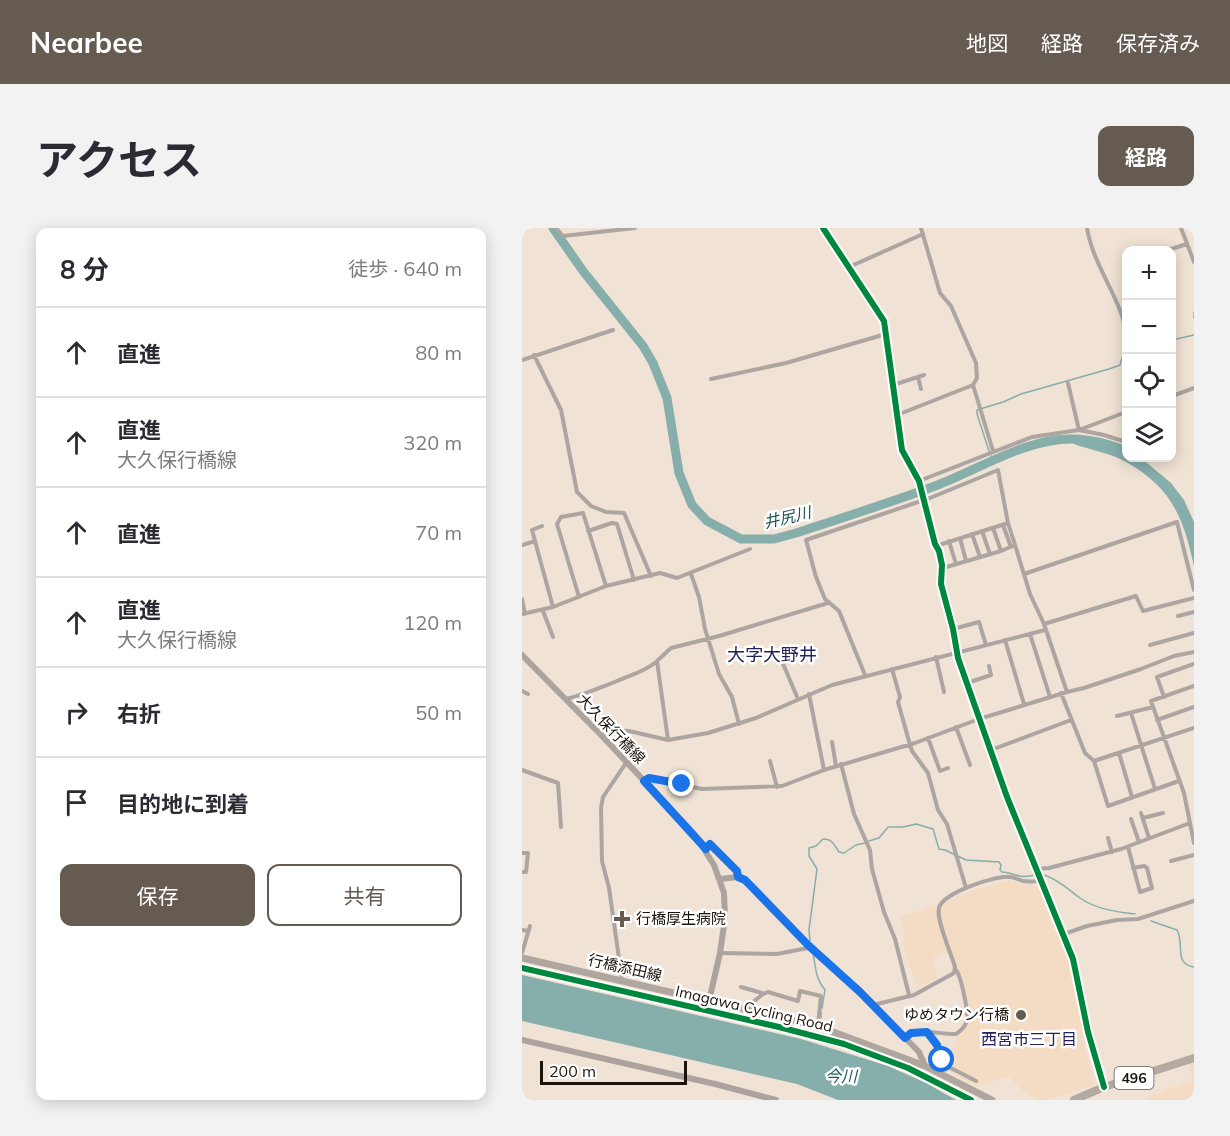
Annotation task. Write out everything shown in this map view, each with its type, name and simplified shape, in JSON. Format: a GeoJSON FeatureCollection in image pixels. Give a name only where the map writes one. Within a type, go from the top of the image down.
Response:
{"type":"FeatureCollection","features":[{"type":"Feature","properties":{"kind":"highway","name":"496"},"geometry":{"type":"LineString","coordinates":[[1074,1100],[1104,1087],[1194,1058]]}},
{"type":"Feature","properties":{"kind":"main road","name":"大久保行橋線"},"geometry":{"type":"LineString","coordinates":[[523,657],[627,762],[706,849],[724,893],[725,918],[709,1001]]}},
{"type":"Feature","properties":{"kind":"main road"},"geometry":{"type":"LineString","coordinates":[[720,879],[738,877],[745,880],[808,945],[835,967],[919,1052],[925,1066]]}},
{"type":"Feature","properties":{"kind":"main road","name":"行橋添田線"},"geometry":{"type":"LineString","coordinates":[[522,958],[818,1026],[925,1066],[992,1100]]}},
{"type":"Feature","properties":{"kind":"main road"},"geometry":{"type":"LineString","coordinates":[[522,1040],[776,1100]]}},
{"type":"Feature","properties":{"kind":"street"},"geometry":{"type":"LineString","coordinates":[[556,228],[563,236],[635,228]]}},
{"type":"Feature","properties":{"kind":"street"},"geometry":{"type":"LineString","coordinates":[[823,228],[884,321],[902,450],[920,482],[943,568],[941,584],[958,658],[1007,797],[1073,959],[1088,1032],[1104,1087]]}},
{"type":"Feature","properties":{"kind":"street"},"geometry":{"type":"LineString","coordinates":[[897,415],[973,385],[977,378],[976,363],[951,306],[940,293],[921,228]]}},
{"type":"Feature","properties":{"kind":"street"},"geometry":{"type":"LineString","coordinates":[[1087,228],[1094,254],[1122,319]]}},
{"type":"Feature","properties":{"kind":"street"},"geometry":{"type":"LineString","coordinates":[[1181,228],[1194,262]]}},
{"type":"Feature","properties":{"kind":"street"},"geometry":{"type":"LineString","coordinates":[[849,267],[923,234]]}},
{"type":"Feature","properties":{"kind":"street"},"geometry":{"type":"LineString","coordinates":[[522,360],[613,330]]}},
{"type":"Feature","properties":{"kind":"street"},"geometry":{"type":"LineString","coordinates":[[711,379],[786,363],[886,334]]}},
{"type":"Feature","properties":{"kind":"street"},"geometry":{"type":"LineString","coordinates":[[534,355],[561,410],[577,492],[591,506],[606,512],[624,513],[651,576]]}},
{"type":"Feature","properties":{"kind":"street"},"geometry":{"type":"LineString","coordinates":[[893,385],[924,375]]}},
{"type":"Feature","properties":{"kind":"street"},"geometry":{"type":"LineString","coordinates":[[918,377],[921,389]]}},
{"type":"Feature","properties":{"kind":"street"},"geometry":{"type":"LineString","coordinates":[[1068,383],[1079,430]]}},
{"type":"Feature","properties":{"kind":"street"},"geometry":{"type":"LineString","coordinates":[[973,385],[993,451]]}},
{"type":"Feature","properties":{"kind":"street"},"geometry":{"type":"LineString","coordinates":[[1176,395],[1194,388]]}},
{"type":"Feature","properties":{"kind":"street"},"geometry":{"type":"LineString","coordinates":[[920,482],[993,451],[1032,438],[1079,430],[1122,414]]}},
{"type":"Feature","properties":{"kind":"street"},"geometry":{"type":"LineString","coordinates":[[1079,430],[1122,441]]}},
{"type":"Feature","properties":{"kind":"street"},"geometry":{"type":"LineString","coordinates":[[865,675],[839,610],[828,603],[825,598],[816,577],[806,540],[924,499],[998,470],[1006,524],[1013,546],[1030,594],[1044,624],[1071,720],[1085,753],[1094,761],[1108,806],[1179,781]]}},
{"type":"Feature","properties":{"kind":"street"},"geometry":{"type":"LineString","coordinates":[[579,597],[557,524],[561,517],[583,513],[606,586]]}},
{"type":"Feature","properties":{"kind":"street"},"geometry":{"type":"LineString","coordinates":[[1024,574],[1177,522],[1194,590]]}},
{"type":"Feature","properties":{"kind":"street"},"geometry":{"type":"LineString","coordinates":[[588,531],[612,523],[617,524],[634,580]]}},
{"type":"Feature","properties":{"kind":"street"},"geometry":{"type":"LineString","coordinates":[[936,546],[1006,524]]}},
{"type":"Feature","properties":{"kind":"street"},"geometry":{"type":"LineString","coordinates":[[542,526],[532,530],[553,607]]}},
{"type":"Feature","properties":{"kind":"street"},"geometry":{"type":"LineString","coordinates":[[993,528],[1001,551]]}},
{"type":"Feature","properties":{"kind":"street"},"geometry":{"type":"LineString","coordinates":[[982,531],[990,554]]}},
{"type":"Feature","properties":{"kind":"street"},"geometry":{"type":"LineString","coordinates":[[972,534],[980,557]]}},
{"type":"Feature","properties":{"kind":"street"},"geometry":{"type":"LineString","coordinates":[[960,538],[966,561]]}},
{"type":"Feature","properties":{"kind":"street"},"geometry":{"type":"LineString","coordinates":[[522,545],[535,541]]}},
{"type":"Feature","properties":{"kind":"street"},"geometry":{"type":"LineString","coordinates":[[949,541],[956,564]]}},
{"type":"Feature","properties":{"kind":"street"},"geometry":{"type":"LineString","coordinates":[[943,568],[1013,546]]}},
{"type":"Feature","properties":{"kind":"street"},"geometry":{"type":"LineString","coordinates":[[522,599],[524,614],[543,611],[606,586],[660,573],[677,578],[691,574],[750,549]]}},
{"type":"Feature","properties":{"kind":"street"},"geometry":{"type":"LineString","coordinates":[[691,574],[699,597],[708,639],[722,682],[732,697],[739,724]]}},
{"type":"Feature","properties":{"kind":"street"},"geometry":{"type":"LineString","coordinates":[[1044,624],[1136,596],[1143,611],[1194,598]]}},
{"type":"Feature","properties":{"kind":"street"},"geometry":{"type":"LineString","coordinates":[[566,699],[585,695],[646,670],[671,648],[828,603]]}},
{"type":"Feature","properties":{"kind":"street"},"geometry":{"type":"LineString","coordinates":[[543,611],[553,637]]}},
{"type":"Feature","properties":{"kind":"street"},"geometry":{"type":"LineString","coordinates":[[1178,616],[1194,612]]}},
{"type":"Feature","properties":{"kind":"street"},"geometry":{"type":"LineString","coordinates":[[953,629],[978,622],[986,645]]}},
{"type":"Feature","properties":{"kind":"street"},"geometry":{"type":"LineString","coordinates":[[601,735],[613,730],[629,730],[668,740],[708,733],[739,724],[809,694],[865,675],[1045,630]]}},
{"type":"Feature","properties":{"kind":"street"},"geometry":{"type":"LineString","coordinates":[[1150,645],[1194,633]]}},
{"type":"Feature","properties":{"kind":"street"},"geometry":{"type":"LineString","coordinates":[[1030,634],[1050,697]]}},
{"type":"Feature","properties":{"kind":"street"},"geometry":{"type":"LineString","coordinates":[[1005,640],[1024,704]]}},
{"type":"Feature","properties":{"kind":"street"},"geometry":{"type":"LineString","coordinates":[[644,781],[649,778],[702,789],[777,787],[839,765],[910,745],[980,718],[1084,688],[1174,656],[1194,652]]}},
{"type":"Feature","properties":{"kind":"street"},"geometry":{"type":"LineString","coordinates":[[936,657],[944,692]]}},
{"type":"Feature","properties":{"kind":"street"},"geometry":{"type":"LineString","coordinates":[[781,659],[798,699]]}},
{"type":"Feature","properties":{"kind":"street"},"geometry":{"type":"LineString","coordinates":[[657,661],[668,740]]}},
{"type":"Feature","properties":{"kind":"street"},"geometry":{"type":"LineString","coordinates":[[1164,697],[1157,677],[1194,664]]}},
{"type":"Feature","properties":{"kind":"street"},"geometry":{"type":"LineString","coordinates":[[967,684],[991,675],[989,666]]}},
{"type":"Feature","properties":{"kind":"street"},"geometry":{"type":"LineString","coordinates":[[892,669],[900,697],[898,702],[912,751],[928,773],[938,810],[947,824],[966,888]]}},
{"type":"Feature","properties":{"kind":"street"},"geometry":{"type":"LineString","coordinates":[[1194,686],[1151,701],[1184,793],[1194,843]]}},
{"type":"Feature","properties":{"kind":"street"},"geometry":{"type":"LineString","coordinates":[[522,692],[528,694]]}},
{"type":"Feature","properties":{"kind":"street"},"geometry":{"type":"LineString","coordinates":[[809,694],[824,770]]}},
{"type":"Feature","properties":{"kind":"street"},"geometry":{"type":"LineString","coordinates":[[1118,716],[1153,707]]}},
{"type":"Feature","properties":{"kind":"street"},"geometry":{"type":"LineString","coordinates":[[1157,720],[1194,707]]}},
{"type":"Feature","properties":{"kind":"street"},"geometry":{"type":"LineString","coordinates":[[1131,713],[1155,789]]}},
{"type":"Feature","properties":{"kind":"street"},"geometry":{"type":"LineString","coordinates":[[991,750],[1071,720]]}},
{"type":"Feature","properties":{"kind":"street"},"geometry":{"type":"LineString","coordinates":[[956,727],[970,765]]}},
{"type":"Feature","properties":{"kind":"street"},"geometry":{"type":"LineString","coordinates":[[1094,761],[1194,728]]}},
{"type":"Feature","properties":{"kind":"street"},"geometry":{"type":"LineString","coordinates":[[928,738],[940,771],[948,768]]}},
{"type":"Feature","properties":{"kind":"street"},"geometry":{"type":"LineString","coordinates":[[832,742],[854,814],[870,850],[872,869],[884,912],[895,939],[909,996]]}},
{"type":"Feature","properties":{"kind":"street"},"geometry":{"type":"LineString","coordinates":[[1119,753],[1132,797]]}},
{"type":"Feature","properties":{"kind":"street"},"geometry":{"type":"LineString","coordinates":[[770,761],[777,787]]}},
{"type":"Feature","properties":{"kind":"street"},"geometry":{"type":"LineString","coordinates":[[622,981],[609,888],[602,861],[601,808],[603,797],[627,762]]}},
{"type":"Feature","properties":{"kind":"street"},"geometry":{"type":"LineString","coordinates":[[522,770],[558,783],[561,826]]}},
{"type":"Feature","properties":{"kind":"street"},"geometry":{"type":"LineString","coordinates":[[1149,838],[1142,815],[1160,813],[1155,807]]}},
{"type":"Feature","properties":{"kind":"street"},"geometry":{"type":"LineString","coordinates":[[1188,813],[1194,812]]}},
{"type":"Feature","properties":{"kind":"street"},"geometry":{"type":"LineString","coordinates":[[1131,819],[1139,842]]}},
{"type":"Feature","properties":{"kind":"street"},"geometry":{"type":"LineString","coordinates":[[1037,869],[1112,852],[1190,823]]}},
{"type":"Feature","properties":{"kind":"street"},"geometry":{"type":"LineString","coordinates":[[1108,838],[1112,852]]}},
{"type":"Feature","properties":{"kind":"street"},"geometry":{"type":"LineString","coordinates":[[706,849],[710,844],[737,871],[738,877]]}},
{"type":"Feature","properties":{"kind":"street"},"geometry":{"type":"LineString","coordinates":[[1128,847],[1133,868],[1140,892],[1152,888],[1147,868],[1144,866],[1133,868]]}},
{"type":"Feature","properties":{"kind":"street"},"geometry":{"type":"LineString","coordinates":[[522,853],[528,853],[526,872],[522,872]]}},
{"type":"Feature","properties":{"kind":"street"},"geometry":{"type":"LineString","coordinates":[[1171,861],[1194,855]]}},
{"type":"Feature","properties":{"kind":"street"},"geometry":{"type":"LineString","coordinates":[[905,1038],[911,1033],[956,1034],[967,1022],[960,974],[956,970],[938,910],[945,899],[966,888],[1009,877],[1025,881],[1042,881]]}},
{"type":"Feature","properties":{"kind":"street"},"geometry":{"type":"LineString","coordinates":[[1064,934],[1087,926],[1117,920],[1138,919],[1194,901]]}},
{"type":"Feature","properties":{"kind":"street"},"geometry":{"type":"LineString","coordinates":[[522,930],[529,928],[522,953]]}},
{"type":"Feature","properties":{"kind":"street"},"geometry":{"type":"LineString","coordinates":[[720,953],[777,954],[808,948],[808,945]]}},
{"type":"Feature","properties":{"kind":"street"},"geometry":{"type":"LineString","coordinates":[[872,1005],[909,996],[951,976],[956,970]]}},
{"type":"Feature","properties":{"kind":"street"},"geometry":{"type":"LineString","coordinates":[[741,987],[763,994]]}},
{"type":"Feature","properties":{"kind":"street"},"geometry":{"type":"LineString","coordinates":[[744,1009],[768,992],[798,1001],[800,991],[821,996],[818,1026]]}},
{"type":"Feature","properties":{"kind":"street"},"geometry":{"type":"LineString","coordinates":[[927,1032],[937,1045],[945,1065],[976,1081]]}},
{"type":"Feature","properties":{"kind":"shaded area"},"geometry":{"type":"Polygon","coordinates":[[[1009,880],[1040,886],[1068,955],[1086,1052],[1095,1084],[1048,1100],[1038,1100],[1024,1092],[1008,1076],[979,1087],[943,1069],[958,1038],[970,1021],[963,976],[953,968],[948,953],[932,959],[938,978],[917,987],[902,943],[904,933],[899,916],[923,910],[933,904],[944,905],[965,893],[1009,880]]]}},
{"type":"Feature","properties":{"kind":"shaded area"},"geometry":{"type":"Polygon","coordinates":[[[1194,1058],[1194,1100],[1141,1100],[1193,1079],[1187,1060],[1194,1058]]]}},
{"type":"Feature","properties":{"kind":"water"},"geometry":{"type":"Polygon","coordinates":[[[1070,439],[1119,445],[1122,447],[1122,460],[1107,454],[1074,444],[1070,439]]]}},
{"type":"Feature","properties":{"kind":"water"},"geometry":{"type":"Polygon","coordinates":[[[1125,462],[1147,463],[1171,483],[1184,500],[1194,522],[1194,566],[1180,518],[1173,505],[1165,493],[1142,472],[1125,462]]]}},
{"type":"Feature","properties":{"kind":"water","name":"今川"},"geometry":{"type":"Polygon","coordinates":[[[522,975],[801,1039],[888,1066],[956,1100],[838,1100],[797,1084],[522,1021],[522,975]]]}},
{"type":"Feature","properties":{"kind":"waterway","name":"井尻川"},"geometry":{"type":"LineString","coordinates":[[553,228],[583,271],[643,346],[653,363],[667,398],[679,473],[692,505],[707,521],[741,539],[774,539],[796,533],[918,492],[1035,444],[1069,439],[1089,440],[1122,450]]}},
{"type":"Feature","properties":{"kind":"waterway"},"geometry":{"type":"LineString","coordinates":[[1194,312],[1194,318]]}},
{"type":"Feature","properties":{"kind":"waterway"},"geometry":{"type":"LineString","coordinates":[[1176,339],[1194,335]]}},
{"type":"Feature","properties":{"kind":"waterway"},"geometry":{"type":"LineString","coordinates":[[989,451],[977,410],[1021,394],[1109,369],[1120,365],[1122,358]]}},
{"type":"Feature","properties":{"kind":"waterway","name":"井尻川"},"geometry":{"type":"LineString","coordinates":[[991,456],[993,461]]}},
{"type":"Feature","properties":{"kind":"waterway"},"geometry":{"type":"LineString","coordinates":[[869,841],[879,838],[888,827],[916,824],[933,829],[939,849],[966,860],[999,862],[1002,872],[1023,876],[1044,875],[1059,882],[1093,905],[1135,914]]}},
{"type":"Feature","properties":{"kind":"waterway"},"geometry":{"type":"LineString","coordinates":[[810,941],[809,930],[817,869],[809,856],[809,848],[826,839],[833,843],[839,852],[844,853],[856,845],[865,843]]}},
{"type":"Feature","properties":{"kind":"waterway"},"geometry":{"type":"LineString","coordinates":[[1151,921],[1177,930],[1184,962],[1194,967]]}},
{"type":"Feature","properties":{"kind":"waterway"},"geometry":{"type":"LineString","coordinates":[[813,953],[818,977],[825,990],[822,1008]]}},
{"type":"Feature","properties":{"kind":"waterway"},"geometry":{"type":"LineString","coordinates":[[821,1012],[821,1018]]}},
{"type":"Feature","properties":{"kind":"cycle path"},"geometry":{"type":"LineString","coordinates":[[823,228],[884,321],[902,450],[919,481],[935,544],[939,551],[942,565],[941,584],[958,658],[1007,797],[1073,959],[1088,1032],[1104,1087]]}},
{"type":"Feature","properties":{"kind":"cycle path","name":"Imagawa Cycling Road"},"geometry":{"type":"LineString","coordinates":[[522,968],[844,1044],[908,1068],[971,1100]]}},
{"type":"Feature","properties":{"kind":"place","name":"行橋厚生病院"},"geometry":{"type":"Point","coordinates":[622,919]}},
{"type":"Feature","properties":{"kind":"place","name":"ゆめタウン行橋"},"geometry":{"type":"Point","coordinates":[1021,1015]}},
{"type":"Feature","properties":{"kind":"district","name":"大字大野井"},"geometry":{"type":"Point","coordinates":[772,655]}},
{"type":"Feature","properties":{"kind":"district","name":"西宮市三丁目"},"geometry":{"type":"Point","coordinates":[1029,1039]}},
{"type":"Feature","properties":{"kind":"route"},"geometry":{"type":"LineString","coordinates":[[682,784],[649,778],[644,781],[706,849],[710,844],[737,871],[738,877],[745,880],[808,945],[835,967],[905,1038],[911,1033],[927,1032],[937,1045],[942,1060]]}}]}
